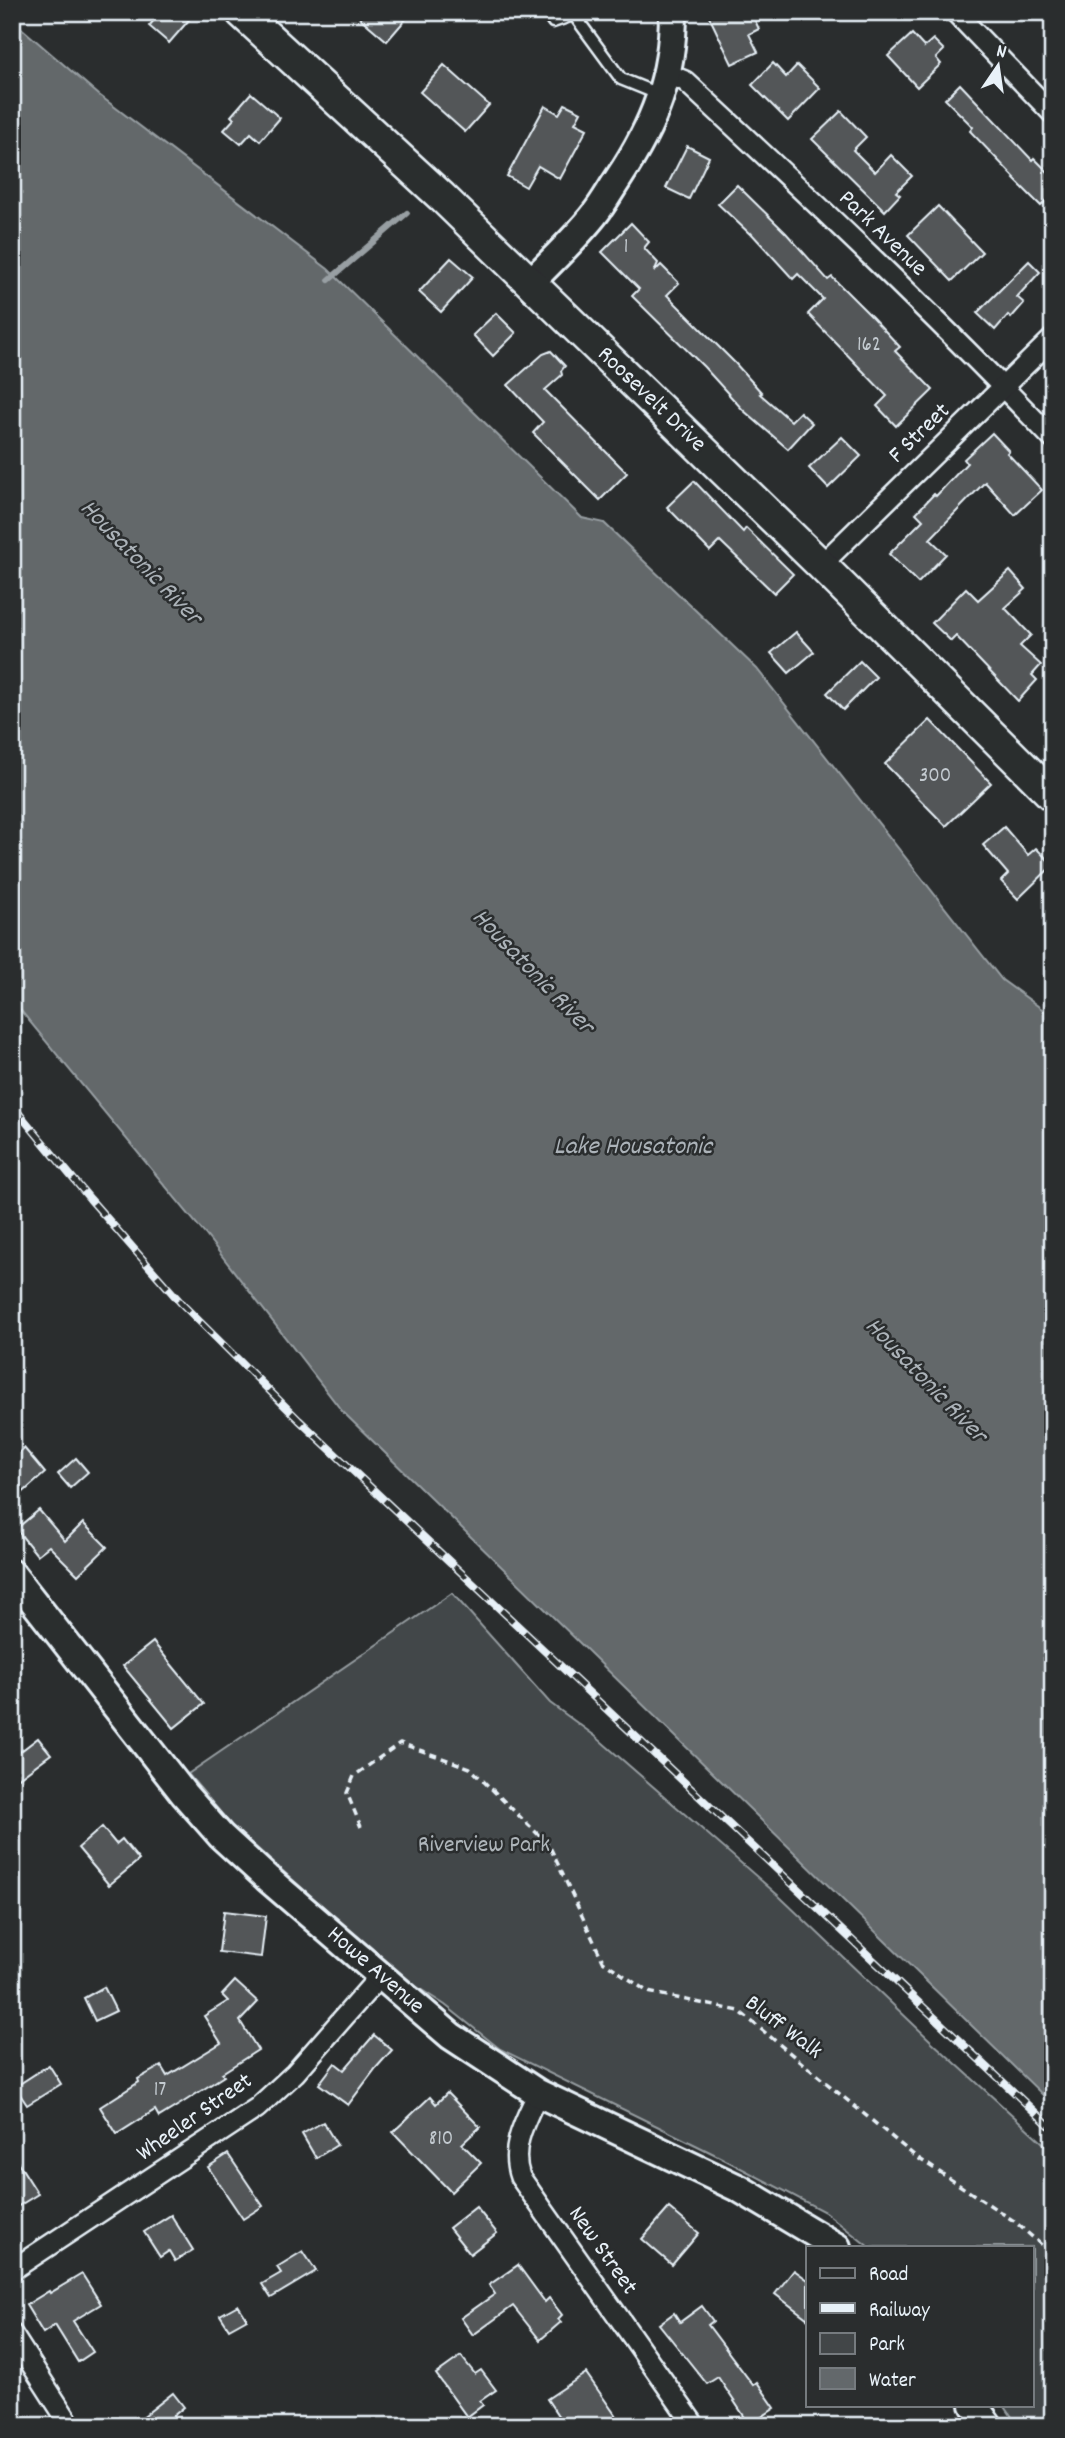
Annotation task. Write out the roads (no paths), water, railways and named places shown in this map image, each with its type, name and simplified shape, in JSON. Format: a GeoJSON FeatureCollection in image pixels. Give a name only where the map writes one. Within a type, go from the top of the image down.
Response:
{"type":"FeatureCollection","features":[{"type":"Feature","properties":{"kind":"main road","name":"Roosevelt Drive"},"geometry":{"type":"LineString","coordinates":[[241,12],[531,282],[1053,796]]}},
{"type":"Feature","properties":{"kind":"main road"},"geometry":{"type":"LineString","coordinates":[[531,282],[594,215],[650,126],[665,85],[673,35],[673,12]]}},
{"type":"Feature","properties":{"kind":"main road","name":"Howe Avenue"},"geometry":{"type":"LineString","coordinates":[[12,1574],[184,1794],[221,1836],[451,2036],[538,2093],[740,2189],[835,2246]]}},
{"type":"Feature","properties":{"kind":"main road"},"geometry":{"type":"LineString","coordinates":[[975,2406],[989,2426]]}},
{"type":"Feature","properties":{"kind":"street"},"geometry":{"type":"LineString","coordinates":[[955,12],[1053,114]]}},
{"type":"Feature","properties":{"kind":"street","name":"Park Avenue"},"geometry":{"type":"LineString","coordinates":[[665,85],[685,81],[788,176],[1053,439]]}},
{"type":"Feature","properties":{"kind":"street","name":"F Street"},"geometry":{"type":"LineString","coordinates":[[821,565],[1053,338]]}},
{"type":"Feature","properties":{"kind":"street","name":"Wheeler Street"},"geometry":{"type":"LineString","coordinates":[[12,2270],[257,2108],[295,2073],[380,1976]]}},
{"type":"Feature","properties":{"kind":"street","name":"New Street"},"geometry":{"type":"LineString","coordinates":[[538,2093],[516,2148],[520,2177],[695,2426]]}},
{"type":"Feature","properties":{"kind":"street"},"geometry":{"type":"LineString","coordinates":[[12,2334],[71,2426]]}},
{"type":"Feature","properties":{"kind":"lane"},"geometry":{"type":"LineString","coordinates":[[546,12],[553,22],[578,13],[621,79],[665,85]]}},
{"type":"Feature","properties":{"kind":"water","name":"Lake Housatonic"},"geometry":{"type":"Polygon","coordinates":[[[12,20],[99,95],[328,269],[582,518],[604,523],[757,669],[1002,980],[1053,1017],[1053,2105],[342,1411],[205,1234],[12,1000],[12,20]]]}},
{"type":"Feature","properties":{"kind":"waterway"},"geometry":{"type":"LineString","coordinates":[[329,280],[407,213]]}},
{"type":"Feature","properties":{"kind":"railway"},"geometry":{"type":"LineString","coordinates":[[12,1105],[182,1304],[299,1420],[1053,2129]]}},
{"type":"Feature","properties":{"kind":"water label","name":"Housatonic River"},"geometry":{"type":"Point","coordinates":[140,563]}},
{"type":"Feature","properties":{"kind":"water label","name":"Housatonic River"},"geometry":{"type":"Point","coordinates":[532,972]}},
{"type":"Feature","properties":{"kind":"water label","name":"Housatonic River"},"geometry":{"type":"Point","coordinates":[925,1381]}},
{"type":"Feature","properties":{"kind":"park label","name":"Riverview Park"},"geometry":{"type":"Point","coordinates":[484,1846]}}]}
